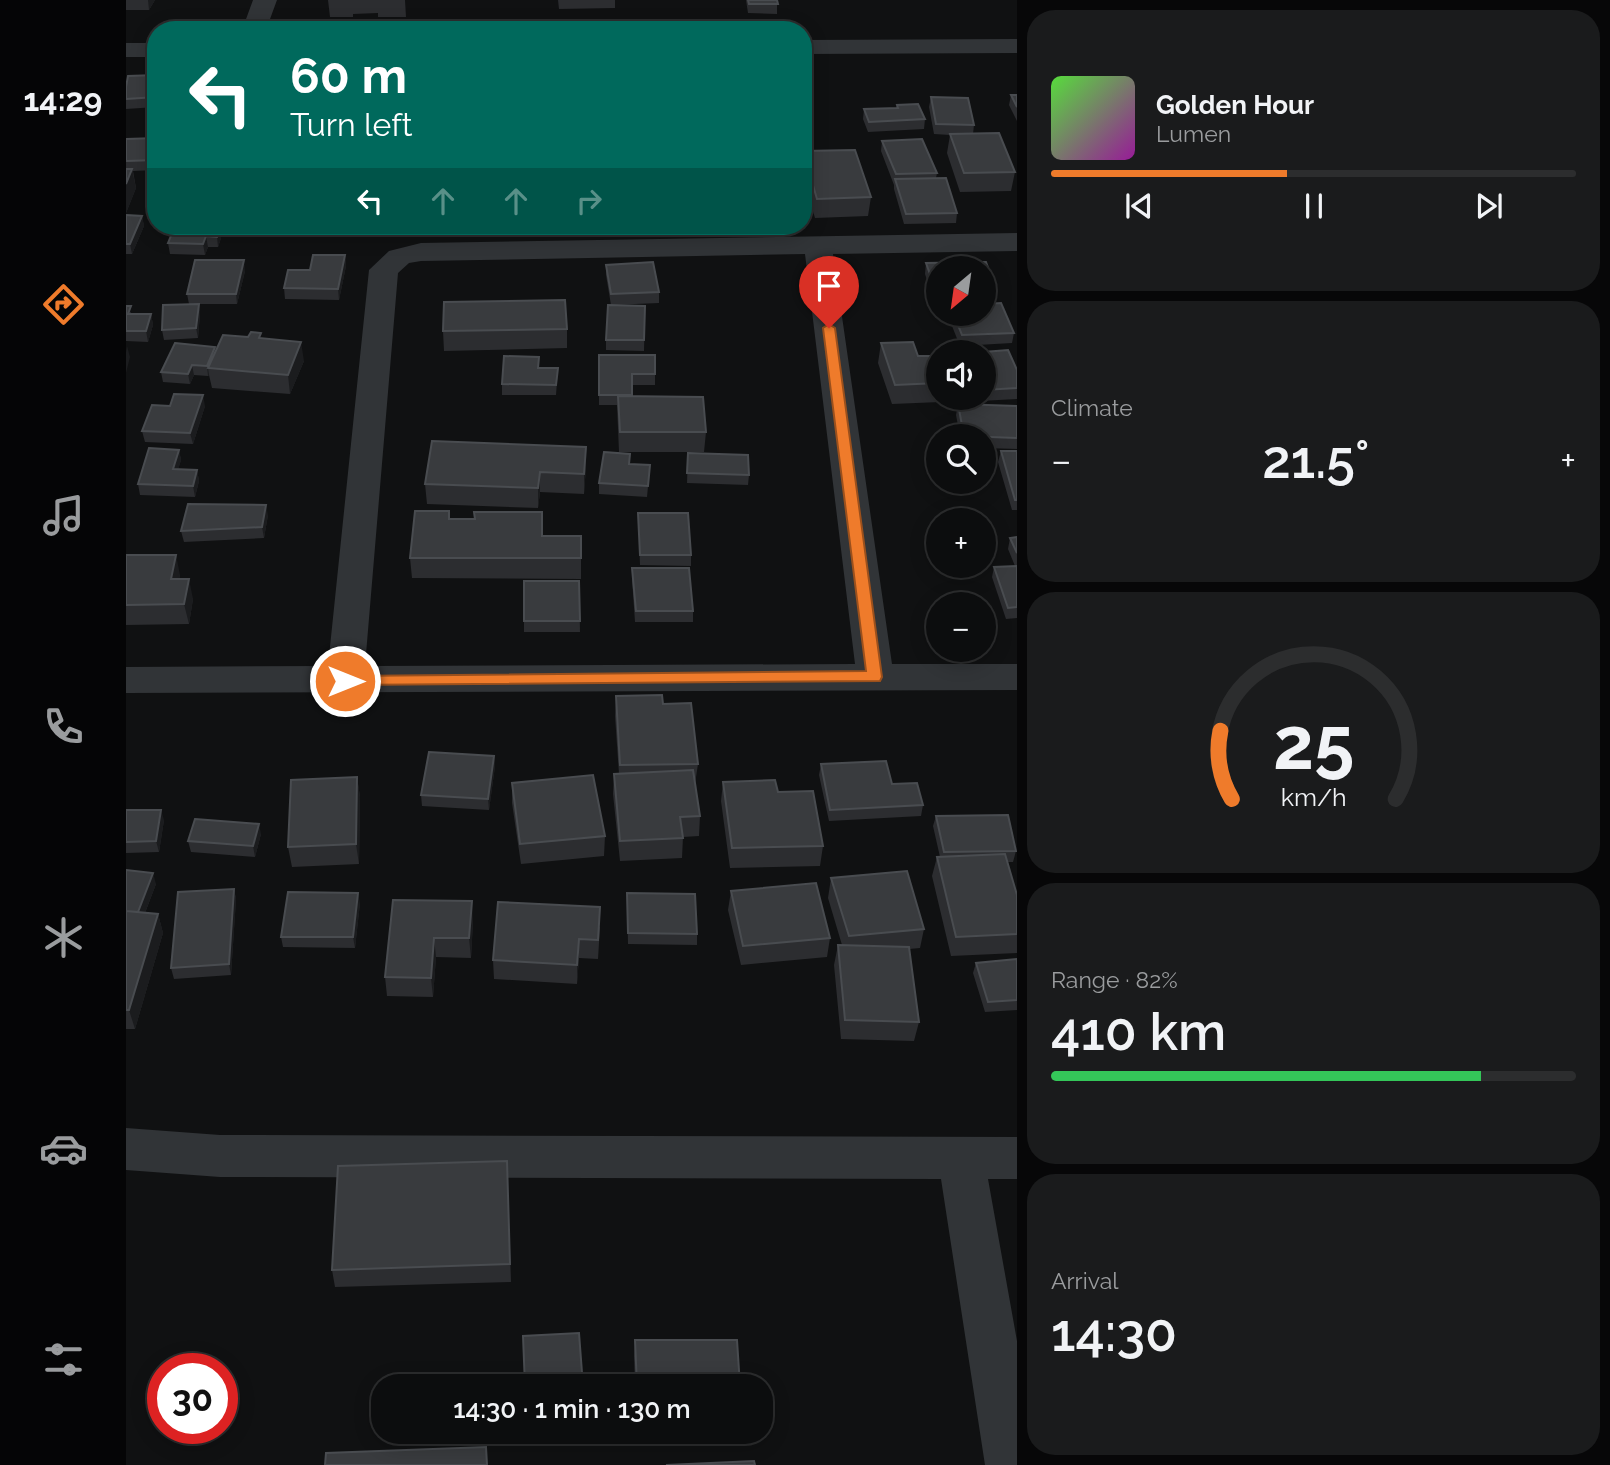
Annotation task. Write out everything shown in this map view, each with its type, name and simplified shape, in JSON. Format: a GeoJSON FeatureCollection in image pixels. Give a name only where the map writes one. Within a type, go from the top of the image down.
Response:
{"type":"FeatureCollection","features":[{"type":"Feature","properties":{"kind":"street"},"geometry":{"type":"LineString","coordinates":[[257,21],[265,0]]}},
{"type":"Feature","properties":{"kind":"street"},"geometry":{"type":"LineString","coordinates":[[812,47],[1017,46]]}},
{"type":"Feature","properties":{"kind":"street"},"geometry":{"type":"LineString","coordinates":[[126,50],[147,50]]}},
{"type":"Feature","properties":{"kind":"street"},"geometry":{"type":"LineString","coordinates":[[345,681],[384,270],[399,257],[421,252],[1017,242]]}},
{"type":"Feature","properties":{"kind":"street"},"geometry":{"type":"LineString","coordinates":[[818,247],[875,677]]}},
{"type":"Feature","properties":{"kind":"street"},"geometry":{"type":"LineString","coordinates":[[126,680],[1017,677]]}},
{"type":"Feature","properties":{"kind":"street"},"geometry":{"type":"LineString","coordinates":[[126,1149],[234,1156],[1017,1158]]}},
{"type":"Feature","properties":{"kind":"street"},"geometry":{"type":"LineString","coordinates":[[961,1159],[1012,1465]]}},
{"type":"Feature","properties":{"kind":"building"},"geometry":{"type":"Polygon","coordinates":[[[748,0],[777,0],[778,4],[749,4],[748,0]]]}},
{"type":"Feature","properties":{"kind":"building"},"geometry":{"type":"Polygon","coordinates":[[[147,75],[147,98],[126,99],[128,76],[147,75]]]}},
{"type":"Feature","properties":{"kind":"building"},"geometry":{"type":"Polygon","coordinates":[[[1011,95],[1017,95],[1017,107],[1011,95]]]}},
{"type":"Feature","properties":{"kind":"building"},"geometry":{"type":"Polygon","coordinates":[[[931,97],[968,98],[974,125],[936,124],[931,97]]]}},
{"type":"Feature","properties":{"kind":"building"},"geometry":{"type":"Polygon","coordinates":[[[918,104],[925,119],[869,122],[864,109],[898,108],[897,105],[918,104]]]}},
{"type":"Feature","properties":{"kind":"building"},"geometry":{"type":"Polygon","coordinates":[[[999,133],[1015,172],[964,173],[950,134],[999,133]]]}},
{"type":"Feature","properties":{"kind":"building"},"geometry":{"type":"Polygon","coordinates":[[[147,138],[147,160],[126,161],[126,139],[147,138]]]}},
{"type":"Feature","properties":{"kind":"building"},"geometry":{"type":"Polygon","coordinates":[[[922,139],[937,173],[896,174],[882,141],[922,139]]]}},
{"type":"Feature","properties":{"kind":"building"},"geometry":{"type":"Polygon","coordinates":[[[855,150],[871,197],[817,199],[812,182],[812,151],[855,150]]]}},
{"type":"Feature","properties":{"kind":"building"},"geometry":{"type":"Polygon","coordinates":[[[126,169],[132,169],[126,184],[126,169]]]}},
{"type":"Feature","properties":{"kind":"building"},"geometry":{"type":"Polygon","coordinates":[[[946,178],[957,213],[906,214],[895,179],[946,178]]]}},
{"type":"Feature","properties":{"kind":"building"},"geometry":{"type":"Polygon","coordinates":[[[126,215],[142,216],[130,244],[126,244],[126,215]]]}},
{"type":"Feature","properties":{"kind":"building"},"geometry":{"type":"Polygon","coordinates":[[[171,235],[218,235],[206,236],[203,244],[168,243],[171,235]]]}},
{"type":"Feature","properties":{"kind":"building"},"geometry":{"type":"Polygon","coordinates":[[[313,255],[345,255],[338,289],[284,288],[288,270],[310,270],[313,255]]]}},
{"type":"Feature","properties":{"kind":"building"},"geometry":{"type":"Polygon","coordinates":[[[195,260],[244,260],[236,294],[187,294],[195,260]]]}},
{"type":"Feature","properties":{"kind":"building"},"geometry":{"type":"Polygon","coordinates":[[[653,262],[659,292],[611,294],[606,265],[653,262]]]}},
{"type":"Feature","properties":{"kind":"building"},"geometry":{"type":"Polygon","coordinates":[[[565,300],[567,329],[443,331],[444,302],[565,300]]]}},
{"type":"Feature","properties":{"kind":"building"},"geometry":{"type":"Polygon","coordinates":[[[996,303],[1001,303],[1014,333],[962,335],[958,326],[996,326],[996,303]]]}},
{"type":"Feature","properties":{"kind":"building"},"geometry":{"type":"Polygon","coordinates":[[[199,304],[196,328],[162,330],[163,305],[199,304]]]}},
{"type":"Feature","properties":{"kind":"building"},"geometry":{"type":"Polygon","coordinates":[[[608,305],[645,306],[644,340],[606,340],[608,305]]]}},
{"type":"Feature","properties":{"kind":"building"},"geometry":{"type":"Polygon","coordinates":[[[126,306],[131,306],[128,314],[151,314],[146,331],[126,331],[126,306]]]}},
{"type":"Feature","properties":{"kind":"building"},"geometry":{"type":"Polygon","coordinates":[[[251,332],[261,333],[259,338],[301,342],[288,375],[208,368],[223,335],[248,337],[251,332]]]}},
{"type":"Feature","properties":{"kind":"building"},"geometry":{"type":"Polygon","coordinates":[[[913,342],[918,356],[926,356],[926,384],[895,385],[881,343],[913,342]]]}},
{"type":"Feature","properties":{"kind":"building"},"geometry":{"type":"Polygon","coordinates":[[[175,343],[215,347],[207,366],[192,365],[188,374],[161,372],[175,343]]]}},
{"type":"Feature","properties":{"kind":"building"},"geometry":{"type":"Polygon","coordinates":[[[1008,350],[1017,370],[1017,388],[996,389],[996,351],[1008,350]]]}},
{"type":"Feature","properties":{"kind":"building"},"geometry":{"type":"Polygon","coordinates":[[[599,355],[655,355],[655,374],[632,374],[632,395],[599,395],[599,355]]]}},
{"type":"Feature","properties":{"kind":"building"},"geometry":{"type":"Polygon","coordinates":[[[504,356],[539,357],[538,368],[558,368],[556,385],[502,384],[504,356]]]}},
{"type":"Feature","properties":{"kind":"building"},"geometry":{"type":"Polygon","coordinates":[[[174,394],[203,395],[190,433],[142,431],[152,405],[170,406],[174,394]]]}},
{"type":"Feature","properties":{"kind":"building"},"geometry":{"type":"Polygon","coordinates":[[[618,396],[703,397],[706,432],[620,432],[618,396]]]}},
{"type":"Feature","properties":{"kind":"building"},"geometry":{"type":"Polygon","coordinates":[[[996,405],[1017,406],[1017,438],[996,437],[996,424],[962,424],[959,410],[996,410],[996,405]]]}},
{"type":"Feature","properties":{"kind":"building"},"geometry":{"type":"Polygon","coordinates":[[[432,441],[586,447],[584,474],[540,472],[538,488],[425,484],[432,441]]]}},
{"type":"Feature","properties":{"kind":"building"},"geometry":{"type":"Polygon","coordinates":[[[149,448],[179,450],[173,469],[197,470],[193,486],[138,484],[149,448]]]}},
{"type":"Feature","properties":{"kind":"building"},"geometry":{"type":"Polygon","coordinates":[[[1001,451],[1017,451],[1017,500],[1015,500],[1001,451]]]}},
{"type":"Feature","properties":{"kind":"building"},"geometry":{"type":"Polygon","coordinates":[[[604,452],[630,454],[629,464],[650,465],[648,486],[599,483],[604,452]]]}},
{"type":"Feature","properties":{"kind":"building"},"geometry":{"type":"Polygon","coordinates":[[[688,453],[748,455],[749,475],[687,473],[688,453]]]}},
{"type":"Feature","properties":{"kind":"building"},"geometry":{"type":"Polygon","coordinates":[[[188,504],[266,505],[262,527],[181,531],[188,504]]]}},
{"type":"Feature","properties":{"kind":"building"},"geometry":{"type":"Polygon","coordinates":[[[415,511],[449,511],[449,519],[475,519],[474,512],[542,512],[542,536],[581,536],[581,558],[410,558],[415,511]]]}},
{"type":"Feature","properties":{"kind":"building"},"geometry":{"type":"Polygon","coordinates":[[[638,513],[688,513],[691,555],[640,555],[638,513]]]}},
{"type":"Feature","properties":{"kind":"building"},"geometry":{"type":"Polygon","coordinates":[[[1017,537],[1017,553],[1010,538],[1017,537]]]}},
{"type":"Feature","properties":{"kind":"building"},"geometry":{"type":"Polygon","coordinates":[[[126,555],[176,555],[171,579],[189,579],[184,604],[126,605],[126,555]]]}},
{"type":"Feature","properties":{"kind":"building"},"geometry":{"type":"Polygon","coordinates":[[[1017,566],[1017,607],[1008,608],[996,567],[1017,566]]]}},
{"type":"Feature","properties":{"kind":"building"},"geometry":{"type":"Polygon","coordinates":[[[632,568],[689,568],[693,611],[636,611],[632,568]]]}},
{"type":"Feature","properties":{"kind":"building"},"geometry":{"type":"Polygon","coordinates":[[[524,581],[579,581],[580,621],[524,621],[524,581]]]}},
{"type":"Feature","properties":{"kind":"building"},"geometry":{"type":"Polygon","coordinates":[[[662,695],[663,704],[691,703],[698,764],[620,765],[616,696],[662,695]]]}},
{"type":"Feature","properties":{"kind":"building"},"geometry":{"type":"Polygon","coordinates":[[[429,752],[494,756],[488,799],[421,795],[429,752]]]}},
{"type":"Feature","properties":{"kind":"building"},"geometry":{"type":"Polygon","coordinates":[[[886,761],[892,784],[917,783],[923,805],[830,810],[821,764],[886,761]]]}},
{"type":"Feature","properties":{"kind":"building"},"geometry":{"type":"Polygon","coordinates":[[[693,770],[700,816],[680,817],[683,838],[620,841],[614,774],[693,770]]]}},
{"type":"Feature","properties":{"kind":"building"},"geometry":{"type":"Polygon","coordinates":[[[593,775],[605,836],[520,844],[512,783],[593,775]]]}},
{"type":"Feature","properties":{"kind":"building"},"geometry":{"type":"Polygon","coordinates":[[[357,777],[356,844],[288,847],[291,780],[357,777]]]}},
{"type":"Feature","properties":{"kind":"building"},"geometry":{"type":"Polygon","coordinates":[[[775,780],[778,792],[813,791],[823,846],[732,848],[723,782],[775,780]]]}},
{"type":"Feature","properties":{"kind":"building"},"geometry":{"type":"Polygon","coordinates":[[[126,810],[161,810],[156,841],[126,842],[126,810]]]}},
{"type":"Feature","properties":{"kind":"building"},"geometry":{"type":"Polygon","coordinates":[[[1008,815],[1016,851],[944,852],[936,816],[1008,815]]]}},
{"type":"Feature","properties":{"kind":"building"},"geometry":{"type":"Polygon","coordinates":[[[195,819],[259,824],[253,846],[188,841],[195,819]]]}},
{"type":"Feature","properties":{"kind":"building"},"geometry":{"type":"Polygon","coordinates":[[[1005,854],[1017,895],[1017,934],[956,937],[937,857],[1005,854]]]}},
{"type":"Feature","properties":{"kind":"building"},"geometry":{"type":"Polygon","coordinates":[[[126,870],[153,873],[138,912],[126,911],[126,870]]]}},
{"type":"Feature","properties":{"kind":"building"},"geometry":{"type":"Polygon","coordinates":[[[907,871],[924,929],[849,936],[831,878],[907,871]]]}},
{"type":"Feature","properties":{"kind":"building"},"geometry":{"type":"Polygon","coordinates":[[[816,883],[830,938],[743,946],[731,891],[816,883]]]}},
{"type":"Feature","properties":{"kind":"building"},"geometry":{"type":"Polygon","coordinates":[[[234,889],[229,964],[171,968],[178,892],[234,889]]]}},
{"type":"Feature","properties":{"kind":"building"},"geometry":{"type":"Polygon","coordinates":[[[288,892],[358,893],[353,937],[281,937],[288,892]]]}},
{"type":"Feature","properties":{"kind":"building"},"geometry":{"type":"Polygon","coordinates":[[[627,893],[695,894],[697,934],[628,933],[627,893]]]}},
{"type":"Feature","properties":{"kind":"building"},"geometry":{"type":"Polygon","coordinates":[[[393,900],[472,901],[469,938],[434,938],[431,978],[385,977],[393,900]]]}},
{"type":"Feature","properties":{"kind":"building"},"geometry":{"type":"Polygon","coordinates":[[[498,902],[600,907],[598,940],[579,939],[577,965],[493,960],[498,902]]]}},
{"type":"Feature","properties":{"kind":"building"},"geometry":{"type":"Polygon","coordinates":[[[126,911],[158,914],[129,1010],[126,1010],[126,911]]]}},
{"type":"Feature","properties":{"kind":"building"},"geometry":{"type":"Polygon","coordinates":[[[838,945],[909,947],[919,1022],[845,1020],[838,945]]]}},
{"type":"Feature","properties":{"kind":"building"},"geometry":{"type":"Polygon","coordinates":[[[1017,959],[1017,1000],[988,1002],[976,963],[1017,959]]]}},
{"type":"Feature","properties":{"kind":"building"},"geometry":{"type":"Polygon","coordinates":[[[507,1161],[510,1264],[332,1270],[338,1166],[507,1161]]]}},
{"type":"Feature","properties":{"kind":"building"},"geometry":{"type":"Polygon","coordinates":[[[579,1333],[582,1374],[525,1374],[523,1336],[579,1333]]]}},
{"type":"Feature","properties":{"kind":"building"},"geometry":{"type":"Polygon","coordinates":[[[635,1340],[737,1340],[739,1374],[636,1374],[635,1340]]]}},
{"type":"Feature","properties":{"kind":"building"},"geometry":{"type":"Polygon","coordinates":[[[486,1447],[487,1465],[325,1465],[326,1453],[486,1447]]]}},
{"type":"Feature","properties":{"kind":"building"},"geometry":{"type":"Polygon","coordinates":[[[754,1461],[755,1465],[666,1465],[754,1461]]]}},
{"type":"Feature","properties":{"kind":"route"},"geometry":{"type":"LineString","coordinates":[[345,681],[875,677],[829,328]]}}]}
